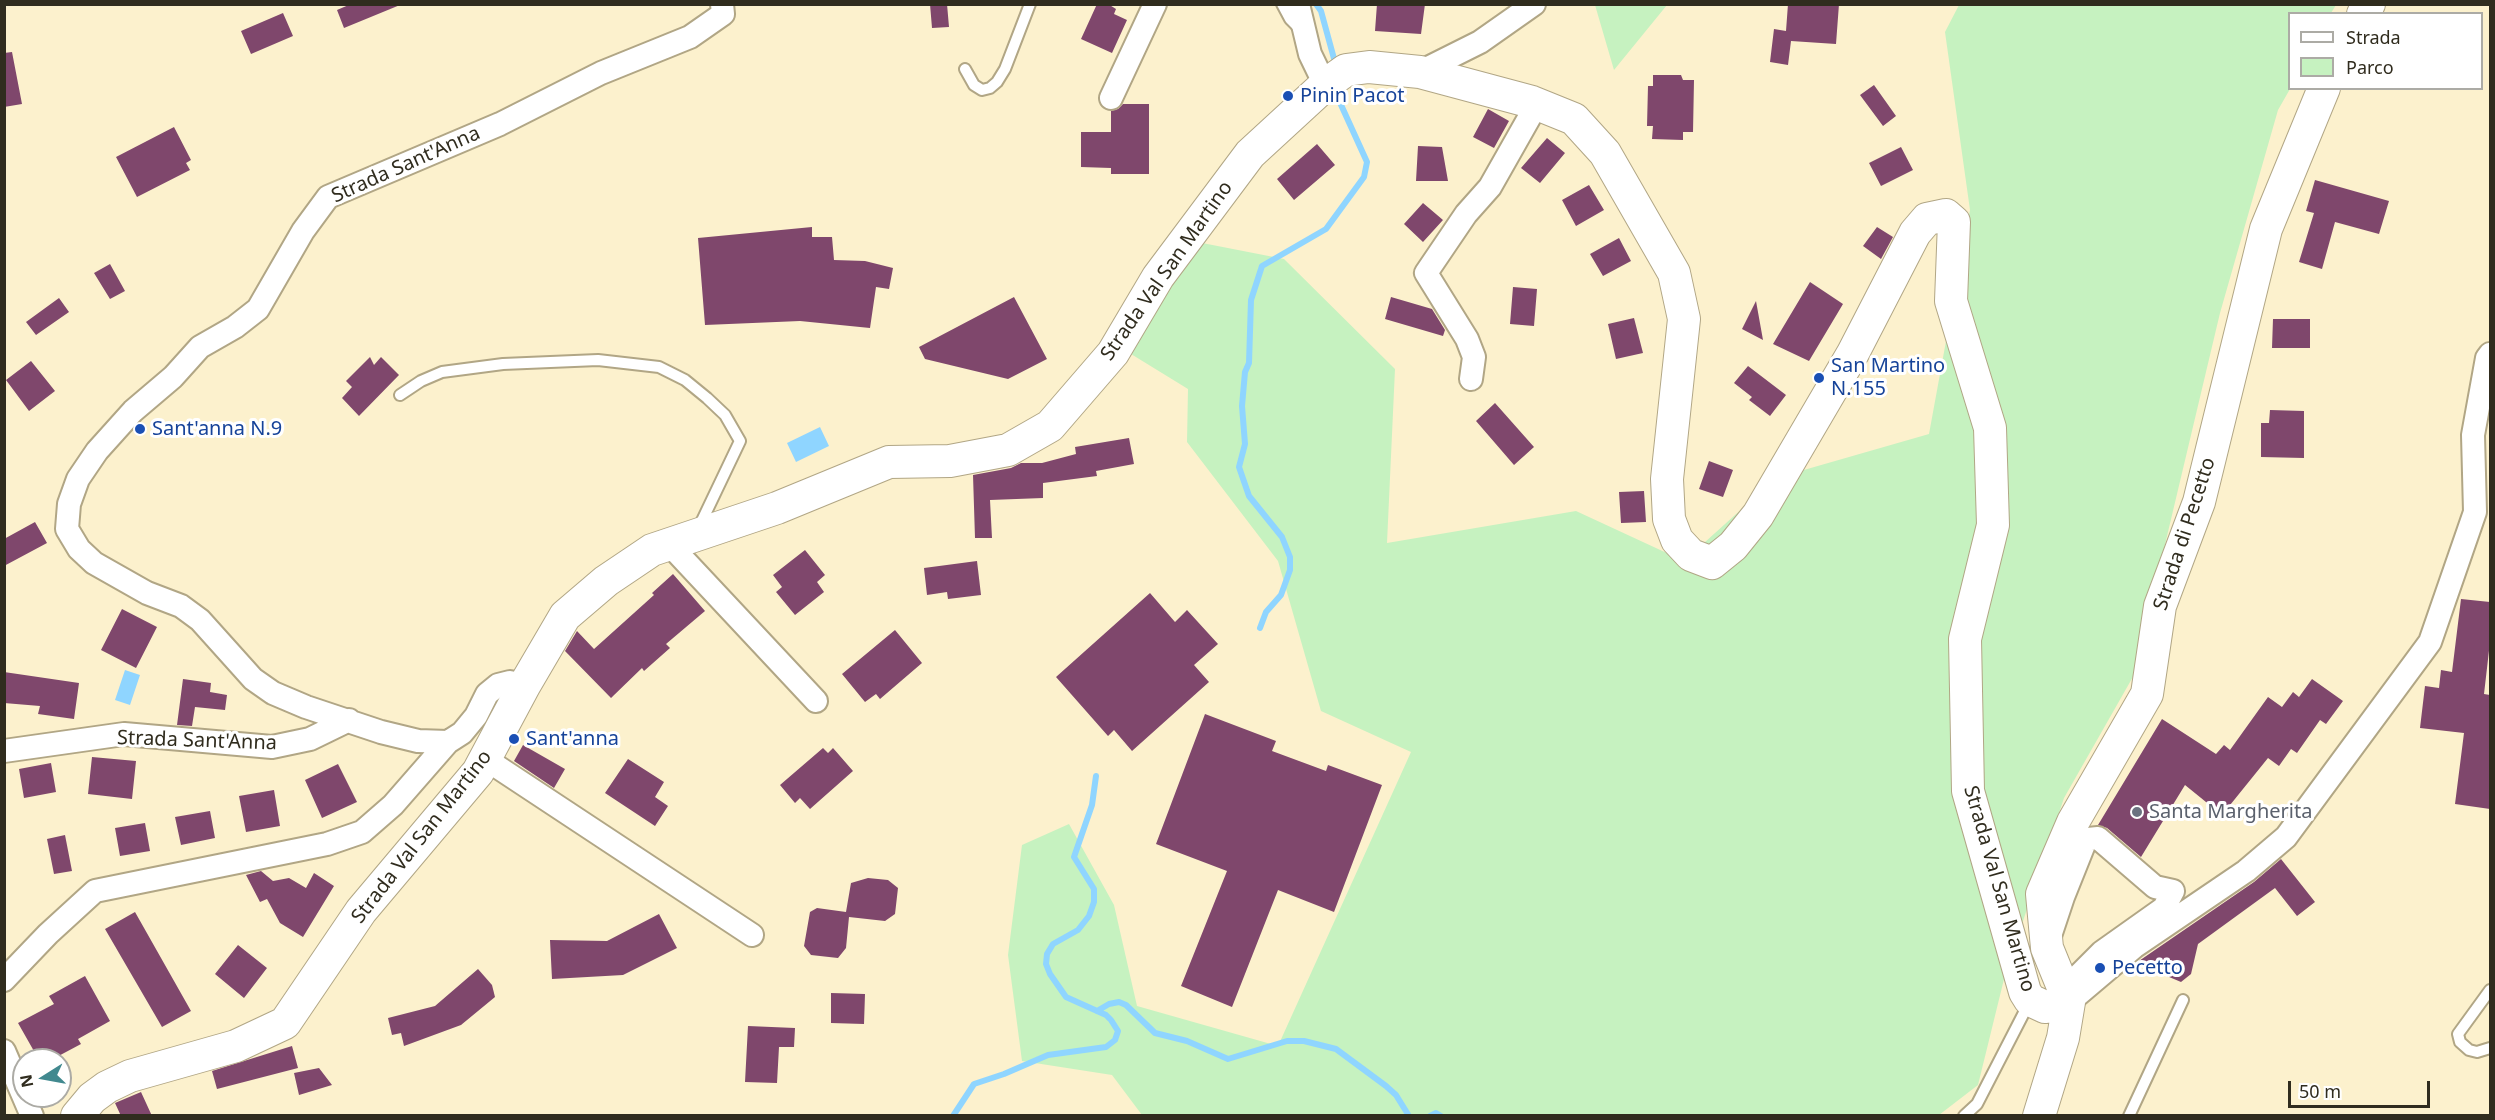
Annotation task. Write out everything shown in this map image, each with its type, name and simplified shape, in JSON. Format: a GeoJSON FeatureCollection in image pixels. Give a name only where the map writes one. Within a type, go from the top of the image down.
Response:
{"type":"FeatureCollection","features":[{"type":"Feature","properties":{"kind":"street","name":"Strada Sant'Anna"},"geometry":{"type":"LineString","coordinates":[[448,742],[418,741],[381,732],[306,707],[273,693],[253,679],[200,620],[181,606],[147,593],[94,562],[79,549],[67,529],[69,504],[78,479],[97,452],[133,411],[174,377],[200,347],[234,327],[258,309],[303,231],[328,197],[500,124],[601,73],[690,38],[723,14],[722,4]]}},
{"type":"Feature","properties":{"kind":"street"},"geometry":{"type":"LineString","coordinates":[[1111,98],[1155,4]]}},
{"type":"Feature","properties":{"kind":"street"},"geometry":{"type":"LineString","coordinates":[[1298,4],[1310,54],[1335,77]]}},
{"type":"Feature","properties":{"kind":"street"},"geometry":{"type":"LineString","coordinates":[[1420,72],[1480,42],[1534,4]]}},
{"type":"Feature","properties":{"kind":"street","name":"Strada Val San Martino"},"geometry":{"type":"LineString","coordinates":[[76,1116],[99,1093],[130,1076],[236,1046],[285,1023],[361,911],[487,760],[524,686],[565,616],[606,580],[652,550],[777,508],[889,462],[950,461],[1008,450],[1050,426],[1113,353],[1158,277],[1250,154],[1335,77],[1369,67],[1420,72],[1537,104],[1574,119],[1605,153],[1674,273],[1683,319],[1667,479],[1669,519],[1677,540],[1691,555],[1712,562],[1732,546],[1758,515],[1854,353],[1915,233],[1928,219],[1946,215],[1954,222],[1951,301],[1990,428],[1993,525],[1965,639],[1968,791],[2025,992],[2030,1000],[2045,1007],[2069,1002]]}},
{"type":"Feature","properties":{"kind":"street","name":"Strada di Pecetto"},"geometry":{"type":"LineString","coordinates":[[2069,1002],[2047,948],[2042,894],[2073,822],[2147,694],[2160,606],[2199,502],[2266,229],[2323,90]]}},
{"type":"Feature","properties":{"kind":"street"},"geometry":{"type":"LineString","coordinates":[[1471,379],[1474,357],[1467,339],[1426,273],[1466,214],[1490,187],[1537,104]]}},
{"type":"Feature","properties":{"kind":"street"},"geometry":{"type":"LineString","coordinates":[[2069,1002],[2134,947],[2246,872],[2286,837],[2430,642],[2475,512],[2473,435],[2487,358],[2490,354]]}},
{"type":"Feature","properties":{"kind":"street"},"geometry":{"type":"LineString","coordinates":[[682,540],[816,701]]}},
{"type":"Feature","properties":{"kind":"street"},"geometry":{"type":"LineString","coordinates":[[448,742],[462,733],[476,716],[487,694],[498,685],[510,682],[524,686]]}},
{"type":"Feature","properties":{"kind":"street","name":"Strada Sant'Anna"},"geometry":{"type":"LineString","coordinates":[[4,751],[124,734],[272,747],[310,739],[349,720]]}},
{"type":"Feature","properties":{"kind":"street","name":"Strada Val San Martino"},"geometry":{"type":"LineString","coordinates":[[4,980],[48,934],[95,891],[327,844],[362,832],[393,806],[448,742]]}},
{"type":"Feature","properties":{"kind":"street"},"geometry":{"type":"LineString","coordinates":[[487,760],[752,935]]}},
{"type":"Feature","properties":{"kind":"street"},"geometry":{"type":"LineString","coordinates":[[2039,1116],[2063,1038],[2069,1002],[2080,974],[2102,952],[2164,908],[2173,891],[2155,887],[2098,838],[2088,839],[2062,897],[2047,948]]}},
{"type":"Feature","properties":{"kind":"street"},"geometry":{"type":"LineString","coordinates":[[4,1051],[32,1116]]}},
{"type":"Feature","properties":{"kind":"lane"},"geometry":{"type":"LineString","coordinates":[[965,69],[974,85],[982,90],[990,88],[1005,69],[1030,4]]}},
{"type":"Feature","properties":{"kind":"lane"},"geometry":{"type":"LineString","coordinates":[[1282,4],[1290,19],[1306,35]]}},
{"type":"Feature","properties":{"kind":"lane"},"geometry":{"type":"LineString","coordinates":[[400,395],[421,381],[442,372],[503,364],[598,360],[659,367],[684,380],[707,398],[725,415],[740,441],[682,540]]}},
{"type":"Feature","properties":{"kind":"lane"},"geometry":{"type":"LineString","coordinates":[[2490,990],[2458,1034],[2460,1042],[2469,1050],[2477,1052],[2490,1048]]}},
{"type":"Feature","properties":{"kind":"lane"},"geometry":{"type":"LineString","coordinates":[[1965,1116],[1977,1104],[2012,1031],[2030,1000]]}},
{"type":"Feature","properties":{"kind":"lane"},"geometry":{"type":"LineString","coordinates":[[2129,1116],[2183,1000]]}},
{"type":"Feature","properties":{"kind":"green space"},"geometry":{"type":"Polygon","coordinates":[[[1595,4],[1667,5],[1614,70],[1595,4]]]}},
{"type":"Feature","properties":{"kind":"green space"},"geometry":{"type":"Polygon","coordinates":[[[1959,5],[2336,5],[2332,12],[2288,12],[2289,90],[2278,110],[2220,313],[2134,675],[2064,798],[2005,975],[1978,1085],[1939,1115],[1142,1115],[1112,1075],[1022,1061],[1008,955],[1022,845],[1069,824],[1114,905],[1137,1006],[1278,1046],[1411,752],[1321,711],[1278,561],[1187,442],[1188,389],[1131,354],[1192,241],[1284,259],[1395,369],[1387,543],[1576,511],[1684,561],[1776,478],[1929,434],[1970,210],[1945,32],[1959,5]]]}},
{"type":"Feature","properties":{"kind":"water"},"geometry":{"type":"Polygon","coordinates":[[[820,427],[829,446],[796,462],[787,443],[820,427]]]}},
{"type":"Feature","properties":{"kind":"water"},"geometry":{"type":"Polygon","coordinates":[[[125,670],[140,675],[130,705],[115,700],[125,670]]]}},
{"type":"Feature","properties":{"kind":"building"},"geometry":{"type":"Polygon","coordinates":[[[351,4],[400,5],[344,28],[337,10],[351,4]]]}},
{"type":"Feature","properties":{"kind":"building"},"geometry":{"type":"Polygon","coordinates":[[[930,4],[947,4],[949,27],[932,28],[930,4]]]}},
{"type":"Feature","properties":{"kind":"building"},"geometry":{"type":"Polygon","coordinates":[[[1097,4],[1108,4],[1116,9],[1114,14],[1127,20],[1112,53],[1081,39],[1097,4]]]}},
{"type":"Feature","properties":{"kind":"building"},"geometry":{"type":"Polygon","coordinates":[[[1377,4],[1425,4],[1421,34],[1375,31],[1377,4]]]}},
{"type":"Feature","properties":{"kind":"building"},"geometry":{"type":"Polygon","coordinates":[[[1788,4],[1839,4],[1836,44],[1791,41],[1788,65],[1770,62],[1774,29],[1786,31],[1788,4]]]}},
{"type":"Feature","properties":{"kind":"building"},"geometry":{"type":"Polygon","coordinates":[[[283,13],[293,36],[251,54],[241,31],[283,13]]]}},
{"type":"Feature","properties":{"kind":"building"},"geometry":{"type":"Polygon","coordinates":[[[12,52],[22,104],[4,107],[4,53],[12,52]]]}},
{"type":"Feature","properties":{"kind":"building"},"geometry":{"type":"Polygon","coordinates":[[[1653,75],[1681,75],[1683,80],[1694,80],[1693,132],[1683,132],[1683,140],[1652,139],[1653,126],[1647,126],[1648,86],[1653,86],[1653,75]]]}},
{"type":"Feature","properties":{"kind":"building"},"geometry":{"type":"Polygon","coordinates":[[[1874,85],[1896,116],[1883,126],[1860,95],[1874,85]]]}},
{"type":"Feature","properties":{"kind":"building"},"geometry":{"type":"Polygon","coordinates":[[[1123,104],[1149,104],[1149,174],[1111,174],[1111,168],[1081,167],[1081,132],[1111,132],[1111,111],[1123,104]]]}},
{"type":"Feature","properties":{"kind":"building"},"geometry":{"type":"Polygon","coordinates":[[[1488,109],[1509,121],[1494,148],[1473,137],[1488,109]]]}},
{"type":"Feature","properties":{"kind":"building"},"geometry":{"type":"Polygon","coordinates":[[[174,127],[191,160],[186,163],[190,170],[137,197],[116,157],[174,127]]]}},
{"type":"Feature","properties":{"kind":"building"},"geometry":{"type":"Polygon","coordinates":[[[1547,138],[1565,153],[1540,183],[1521,168],[1547,138]]]}},
{"type":"Feature","properties":{"kind":"building"},"geometry":{"type":"Polygon","coordinates":[[[1317,144],[1335,165],[1294,200],[1277,179],[1317,144]]]}},
{"type":"Feature","properties":{"kind":"building"},"geometry":{"type":"Polygon","coordinates":[[[1418,146],[1442,147],[1448,181],[1416,181],[1418,146]]]}},
{"type":"Feature","properties":{"kind":"building"},"geometry":{"type":"Polygon","coordinates":[[[1901,147],[1913,170],[1881,186],[1869,163],[1901,147]]]}},
{"type":"Feature","properties":{"kind":"building"},"geometry":{"type":"Polygon","coordinates":[[[2315,180],[2389,201],[2379,234],[2335,222],[2322,269],[2299,262],[2314,213],[2306,211],[2315,180]]]}},
{"type":"Feature","properties":{"kind":"building"},"geometry":{"type":"Polygon","coordinates":[[[1589,185],[1604,210],[1576,226],[1562,200],[1589,185]]]}},
{"type":"Feature","properties":{"kind":"building"},"geometry":{"type":"Polygon","coordinates":[[[1423,203],[1443,220],[1423,242],[1404,224],[1423,203]]]}},
{"type":"Feature","properties":{"kind":"building"},"geometry":{"type":"Polygon","coordinates":[[[812,227],[812,237],[832,237],[834,260],[865,261],[893,268],[889,289],[876,287],[870,328],[800,321],[705,325],[698,238],[812,227]]]}},
{"type":"Feature","properties":{"kind":"building"},"geometry":{"type":"Polygon","coordinates":[[[1877,227],[1893,237],[1881,259],[1863,246],[1877,227]]]}},
{"type":"Feature","properties":{"kind":"building"},"geometry":{"type":"Polygon","coordinates":[[[1619,238],[1631,261],[1603,276],[1590,254],[1619,238]]]}},
{"type":"Feature","properties":{"kind":"building"},"geometry":{"type":"Polygon","coordinates":[[[110,264],[125,291],[110,299],[94,273],[110,264]]]}},
{"type":"Feature","properties":{"kind":"building"},"geometry":{"type":"Polygon","coordinates":[[[1810,282],[1843,304],[1809,361],[1773,344],[1810,282]]]}},
{"type":"Feature","properties":{"kind":"building"},"geometry":{"type":"Polygon","coordinates":[[[1513,287],[1537,289],[1534,326],[1510,324],[1513,287]]]}},
{"type":"Feature","properties":{"kind":"building"},"geometry":{"type":"Polygon","coordinates":[[[1014,297],[1047,359],[1008,379],[925,359],[919,347],[1014,297]]]}},
{"type":"Feature","properties":{"kind":"building"},"geometry":{"type":"Polygon","coordinates":[[[1391,297],[1432,309],[1445,330],[1443,336],[1385,319],[1391,297]]]}},
{"type":"Feature","properties":{"kind":"building"},"geometry":{"type":"Polygon","coordinates":[[[59,298],[69,312],[36,335],[26,322],[59,298]]]}},
{"type":"Feature","properties":{"kind":"building"},"geometry":{"type":"Polygon","coordinates":[[[1756,301],[1763,340],[1742,329],[1756,301]]]}},
{"type":"Feature","properties":{"kind":"building"},"geometry":{"type":"Polygon","coordinates":[[[1634,318],[1643,353],[1616,359],[1608,324],[1634,318]]]}},
{"type":"Feature","properties":{"kind":"building"},"geometry":{"type":"Polygon","coordinates":[[[2273,319],[2310,319],[2310,348],[2272,348],[2273,319]]]}},
{"type":"Feature","properties":{"kind":"building"},"geometry":{"type":"Polygon","coordinates":[[[370,357],[374,365],[381,357],[399,375],[359,416],[342,398],[352,387],[346,381],[370,357]]]}},
{"type":"Feature","properties":{"kind":"building"},"geometry":{"type":"Polygon","coordinates":[[[31,361],[55,391],[29,411],[6,380],[31,361]]]}},
{"type":"Feature","properties":{"kind":"building"},"geometry":{"type":"Polygon","coordinates":[[[1748,366],[1786,395],[1770,416],[1749,400],[1752,397],[1734,383],[1748,366]]]}},
{"type":"Feature","properties":{"kind":"building"},"geometry":{"type":"Polygon","coordinates":[[[1495,403],[1534,447],[1514,465],[1476,421],[1495,403]]]}},
{"type":"Feature","properties":{"kind":"building"},"geometry":{"type":"Polygon","coordinates":[[[2270,410],[2304,411],[2304,458],[2261,457],[2261,423],[2269,423],[2270,410]]]}},
{"type":"Feature","properties":{"kind":"building"},"geometry":{"type":"Polygon","coordinates":[[[1129,438],[1134,464],[1096,471],[1097,476],[1043,483],[1043,498],[990,500],[992,538],[975,538],[973,475],[1011,468],[1021,463],[1042,463],[1076,454],[1075,447],[1129,438]]]}},
{"type":"Feature","properties":{"kind":"building"},"geometry":{"type":"Polygon","coordinates":[[[1709,461],[1733,470],[1723,497],[1699,489],[1709,461]]]}},
{"type":"Feature","properties":{"kind":"building"},"geometry":{"type":"Polygon","coordinates":[[[1644,491],[1646,522],[1621,523],[1619,492],[1644,491]]]}},
{"type":"Feature","properties":{"kind":"building"},"geometry":{"type":"Polygon","coordinates":[[[35,522],[47,543],[4,566],[4,539],[35,522]]]}},
{"type":"Feature","properties":{"kind":"building"},"geometry":{"type":"Polygon","coordinates":[[[805,550],[825,575],[817,582],[824,592],[795,615],[776,592],[782,587],[773,575],[805,550]]]}},
{"type":"Feature","properties":{"kind":"building"},"geometry":{"type":"Polygon","coordinates":[[[977,561],[981,595],[948,599],[947,592],[927,595],[924,568],[977,561]]]}},
{"type":"Feature","properties":{"kind":"building"},"geometry":{"type":"Polygon","coordinates":[[[673,574],[705,611],[666,644],[670,648],[644,671],[642,668],[611,698],[565,651],[577,631],[594,649],[654,595],[652,593],[673,574]]]}},
{"type":"Feature","properties":{"kind":"building"},"geometry":{"type":"Polygon","coordinates":[[[1150,593],[1175,622],[1187,610],[1218,644],[1194,665],[1209,682],[1132,751],[1114,730],[1108,736],[1056,677],[1150,593]]]}},
{"type":"Feature","properties":{"kind":"building"},"geometry":{"type":"Polygon","coordinates":[[[2461,599],[2490,602],[2490,642],[2484,694],[2490,695],[2490,809],[2455,804],[2464,733],[2420,728],[2425,686],[2439,688],[2441,670],[2452,672],[2461,599]]]}},
{"type":"Feature","properties":{"kind":"building"},"geometry":{"type":"Polygon","coordinates":[[[122,609],[157,627],[136,668],[101,650],[122,609]]]}},
{"type":"Feature","properties":{"kind":"building"},"geometry":{"type":"Polygon","coordinates":[[[895,630],[922,663],[880,699],[876,694],[865,702],[842,674],[895,630]]]}},
{"type":"Feature","properties":{"kind":"building"},"geometry":{"type":"Polygon","coordinates":[[[4,672],[79,683],[74,719],[38,714],[40,706],[4,703],[4,672]]]}},
{"type":"Feature","properties":{"kind":"building"},"geometry":{"type":"Polygon","coordinates":[[[183,679],[211,683],[210,692],[227,695],[225,710],[195,707],[192,726],[177,725],[183,679]]]}},
{"type":"Feature","properties":{"kind":"building"},"geometry":{"type":"Polygon","coordinates":[[[2312,679],[2343,701],[2326,724],[2320,720],[2297,753],[2291,749],[2279,766],[2268,758],[2222,815],[2185,785],[2141,857],[2107,828],[2098,825],[2162,719],[2216,754],[2224,745],[2230,750],[2268,697],[2282,707],[2293,692],[2299,697],[2312,679]]]}},
{"type":"Feature","properties":{"kind":"building"},"geometry":{"type":"Polygon","coordinates":[[[1205,714],[1276,741],[1272,751],[1326,771],[1328,765],[1382,785],[1334,912],[1278,890],[1232,1007],[1181,986],[1227,871],[1156,844],[1205,714]]]}},
{"type":"Feature","properties":{"kind":"building"},"geometry":{"type":"Polygon","coordinates":[[[523,745],[565,769],[554,788],[514,761],[523,745]]]}},
{"type":"Feature","properties":{"kind":"building"},"geometry":{"type":"Polygon","coordinates":[[[823,748],[828,753],[833,748],[853,771],[810,809],[800,798],[795,803],[780,785],[823,748]]]}},
{"type":"Feature","properties":{"kind":"building"},"geometry":{"type":"Polygon","coordinates":[[[92,757],[136,761],[132,799],[88,794],[92,757]]]}},
{"type":"Feature","properties":{"kind":"building"},"geometry":{"type":"Polygon","coordinates":[[[628,759],[664,782],[655,797],[668,806],[655,826],[605,793],[628,759]]]}},
{"type":"Feature","properties":{"kind":"building"},"geometry":{"type":"Polygon","coordinates":[[[51,763],[56,792],[24,798],[19,769],[51,763]]]}},
{"type":"Feature","properties":{"kind":"building"},"geometry":{"type":"Polygon","coordinates":[[[338,764],[357,802],[322,818],[305,780],[338,764]]]}},
{"type":"Feature","properties":{"kind":"building"},"geometry":{"type":"Polygon","coordinates":[[[274,790],[280,826],[246,832],[239,796],[274,790]]]}},
{"type":"Feature","properties":{"kind":"building"},"geometry":{"type":"Polygon","coordinates":[[[210,811],[215,838],[181,845],[175,817],[210,811]]]}},
{"type":"Feature","properties":{"kind":"building"},"geometry":{"type":"Polygon","coordinates":[[[145,823],[150,851],[120,856],[115,828],[145,823]]]}},
{"type":"Feature","properties":{"kind":"building"},"geometry":{"type":"Polygon","coordinates":[[[65,835],[72,871],[54,874],[47,839],[65,835]]]}},
{"type":"Feature","properties":{"kind":"building"},"geometry":{"type":"Polygon","coordinates":[[[2281,859],[2315,902],[2297,916],[2275,888],[2198,944],[2191,974],[2181,982],[2136,963],[2254,882],[2281,859]]]}},
{"type":"Feature","properties":{"kind":"building"},"geometry":{"type":"Polygon","coordinates":[[[261,871],[273,881],[289,878],[306,888],[314,873],[334,886],[303,937],[280,923],[267,899],[260,902],[246,875],[261,871]]]}},
{"type":"Feature","properties":{"kind":"building"},"geometry":{"type":"Polygon","coordinates":[[[868,878],[888,880],[898,888],[895,914],[885,921],[849,917],[846,948],[838,958],[811,955],[804,946],[810,912],[817,908],[846,912],[851,883],[868,878]]]}},
{"type":"Feature","properties":{"kind":"building"},"geometry":{"type":"Polygon","coordinates":[[[135,912],[191,1011],[162,1027],[105,929],[135,912]]]}},
{"type":"Feature","properties":{"kind":"building"},"geometry":{"type":"Polygon","coordinates":[[[659,914],[677,948],[623,975],[552,979],[550,940],[607,941],[659,914]]]}},
{"type":"Feature","properties":{"kind":"building"},"geometry":{"type":"Polygon","coordinates":[[[238,945],[267,968],[244,998],[215,974],[238,945]]]}},
{"type":"Feature","properties":{"kind":"building"},"geometry":{"type":"Polygon","coordinates":[[[478,969],[492,985],[495,997],[461,1025],[404,1046],[401,1033],[392,1035],[388,1018],[435,1006],[478,969]]]}},
{"type":"Feature","properties":{"kind":"building"},"geometry":{"type":"Polygon","coordinates":[[[85,976],[110,1021],[78,1039],[81,1044],[72,1049],[32,1048],[18,1023],[54,1004],[49,996],[85,976]]]}},
{"type":"Feature","properties":{"kind":"building"},"geometry":{"type":"Polygon","coordinates":[[[831,993],[865,994],[864,1024],[831,1023],[831,993]]]}},
{"type":"Feature","properties":{"kind":"building"},"geometry":{"type":"Polygon","coordinates":[[[748,1026],[795,1028],[794,1047],[779,1047],[777,1083],[745,1082],[748,1026]]]}},
{"type":"Feature","properties":{"kind":"building"},"geometry":{"type":"Polygon","coordinates":[[[292,1046],[298,1068],[217,1089],[212,1071],[292,1046]]]}},
{"type":"Feature","properties":{"kind":"building"},"geometry":{"type":"Polygon","coordinates":[[[319,1068],[332,1085],[299,1095],[294,1073],[319,1068]]]}},
{"type":"Feature","properties":{"kind":"building"},"geometry":{"type":"Polygon","coordinates":[[[141,1092],[152,1116],[121,1116],[115,1103],[141,1092]]]}},
{"type":"Feature","properties":{"kind":"waterway"},"geometry":{"type":"LineString","coordinates":[[1316,4],[1321,11],[1336,66]]}},
{"type":"Feature","properties":{"kind":"waterway"},"geometry":{"type":"LineString","coordinates":[[1260,628],[1266,612],[1281,595],[1290,570],[1290,557],[1282,537],[1249,496],[1239,467],[1245,444],[1242,406],[1245,372],[1249,363],[1251,300],[1262,266],[1326,229],[1364,177],[1367,162],[1337,96],[1336,88]]}},
{"type":"Feature","properties":{"kind":"waterway"},"geometry":{"type":"LineString","coordinates":[[953,1116],[974,1084],[1048,1055],[1106,1047],[1115,1040],[1118,1031],[1111,1020],[1106,1015],[1066,997],[1046,964],[1047,954],[1053,944],[1078,930],[1089,916],[1094,902],[1094,889],[1074,857],[1092,805],[1096,776]]}},
{"type":"Feature","properties":{"kind":"waterway"},"geometry":{"type":"LineString","coordinates":[[1097,1011],[1109,1004],[1119,1002],[1126,1005],[1155,1033],[1187,1041],[1228,1059],[1287,1041],[1304,1041],[1336,1049],[1396,1095],[1409,1116]]}},
{"type":"Feature","properties":{"kind":"waterway"},"geometry":{"type":"LineString","coordinates":[[1430,1116],[1436,1113],[1441,1116]]}},
{"type":"Feature","properties":{"kind":"place","name":"Pinin Pacot"},"geometry":{"type":"Point","coordinates":[1288,96]}},
{"type":"Feature","properties":{"kind":"place","name":"San Martino N.155"},"geometry":{"type":"Point","coordinates":[1819,378]}},
{"type":"Feature","properties":{"kind":"place","name":"Sant'anna N.9"},"geometry":{"type":"Point","coordinates":[140,429]}},
{"type":"Feature","properties":{"kind":"place","name":"Sant'anna"},"geometry":{"type":"Point","coordinates":[514,739]}},
{"type":"Feature","properties":{"kind":"place","name":"Santa Margherita"},"geometry":{"type":"Point","coordinates":[2137,812]}},
{"type":"Feature","properties":{"kind":"place","name":"Pecetto"},"geometry":{"type":"Point","coordinates":[2100,968]}}]}
